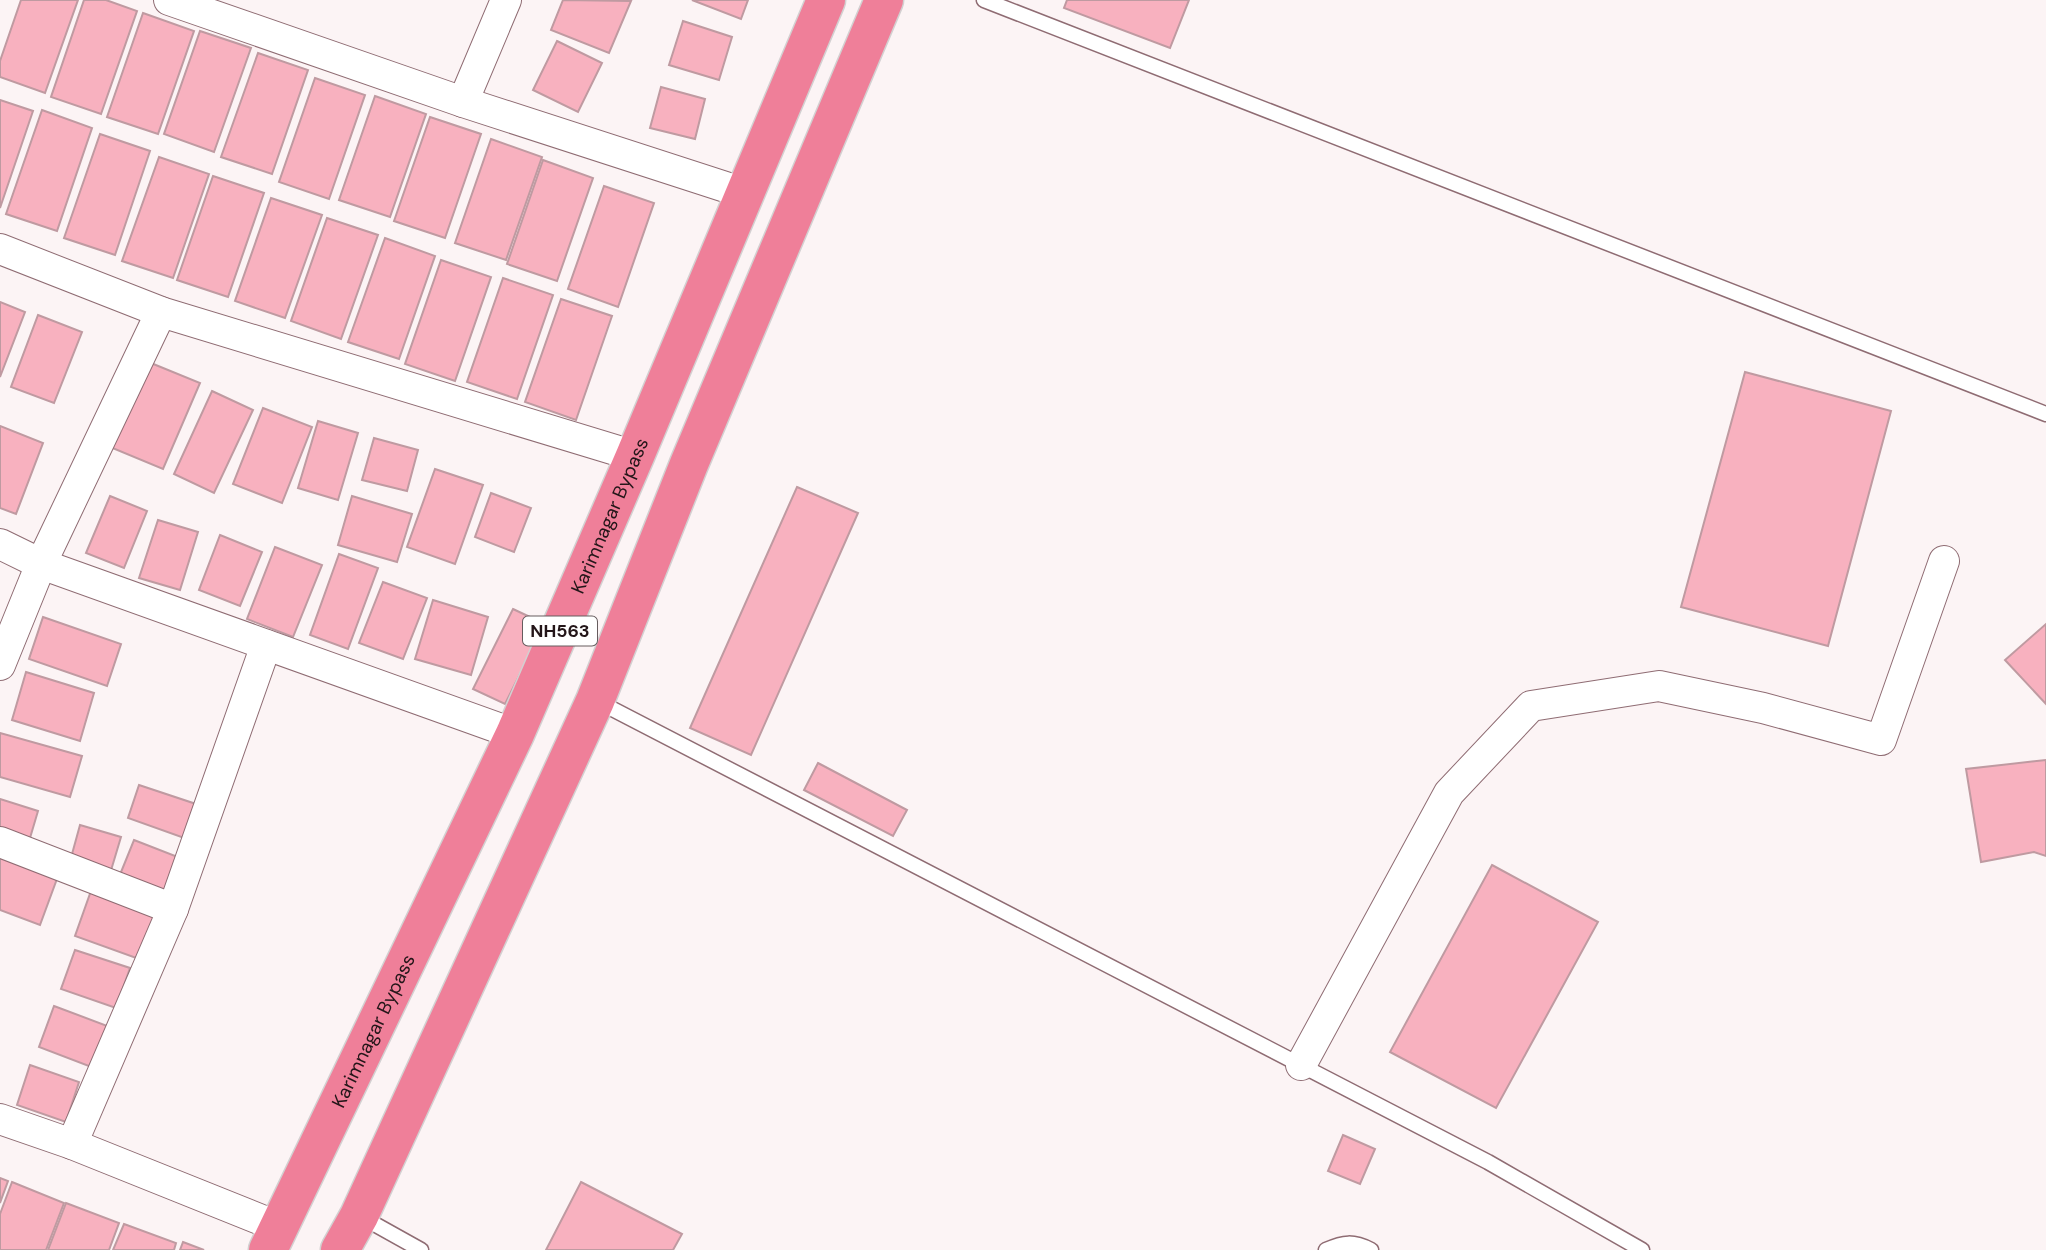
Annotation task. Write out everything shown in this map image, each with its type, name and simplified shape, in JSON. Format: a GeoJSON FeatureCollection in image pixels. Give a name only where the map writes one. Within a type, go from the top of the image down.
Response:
{"type":"FeatureCollection","features":[{"type":"Feature","properties":{"kind":"highway","name":"Karimnagar Bypass"},"geometry":{"type":"LineString","coordinates":[[274,1238],[515,734],[826,0]]}},
{"type":"Feature","properties":{"kind":"highway","name":"NH563"},"geometry":{"type":"LineString","coordinates":[[340,1250],[359,1216],[595,701],[689,464],[884,0]]}},
{"type":"Feature","properties":{"kind":"street"},"geometry":{"type":"LineString","coordinates":[[170,0],[463,102],[744,193]]}},
{"type":"Feature","properties":{"kind":"street"},"geometry":{"type":"LineString","coordinates":[[463,102],[506,0]]}},
{"type":"Feature","properties":{"kind":"street"},"geometry":{"type":"LineString","coordinates":[[0,249],[161,312],[635,456]]}},
{"type":"Feature","properties":{"kind":"street"},"geometry":{"type":"LineString","coordinates":[[0,665],[41,564],[161,312]]}},
{"type":"Feature","properties":{"kind":"street"},"geometry":{"type":"LineString","coordinates":[[0,544],[41,564],[515,734]]}},
{"type":"Feature","properties":{"kind":"street"},"geometry":{"type":"LineString","coordinates":[[1301,1065],[1449,793],[1531,706],[1659,686],[1763,708],[1881,740],[1944,561]]}},
{"type":"Feature","properties":{"kind":"street"},"geometry":{"type":"LineString","coordinates":[[72,1144],[173,909],[266,645]]}},
{"type":"Feature","properties":{"kind":"street"},"geometry":{"type":"LineString","coordinates":[[0,842],[173,909]]}},
{"type":"Feature","properties":{"kind":"street"},"geometry":{"type":"LineString","coordinates":[[0,1119],[72,1144],[274,1238]]}},
{"type":"Feature","properties":{"kind":"lane"},"geometry":{"type":"LineString","coordinates":[[984,0],[2046,414]]}},
{"type":"Feature","properties":{"kind":"lane"},"geometry":{"type":"LineString","coordinates":[[595,701],[1488,1162],[1642,1250]]}},
{"type":"Feature","properties":{"kind":"lane"},"geometry":{"type":"LineString","coordinates":[[359,1216],[421,1250]]}},
{"type":"Feature","properties":{"kind":"lane"},"geometry":{"type":"LineString","coordinates":[[1326,1250],[1343,1243],[1364,1246],[1371,1250]]}},
{"type":"Feature","properties":{"kind":"building"},"geometry":{"type":"Polygon","coordinates":[[[21,0],[78,0],[45,93],[0,77],[0,61],[21,0]]]}},
{"type":"Feature","properties":{"kind":"building"},"geometry":{"type":"Polygon","coordinates":[[[84,0],[106,0],[137,11],[101,114],[51,97],[84,0]]]}},
{"type":"Feature","properties":{"kind":"building"},"geometry":{"type":"Polygon","coordinates":[[[563,0],[631,1],[609,53],[551,30],[563,0]]]}},
{"type":"Feature","properties":{"kind":"building"},"geometry":{"type":"Polygon","coordinates":[[[692,0],[748,0],[741,19],[692,0]]]}},
{"type":"Feature","properties":{"kind":"building"},"geometry":{"type":"Polygon","coordinates":[[[1067,0],[1189,0],[1170,48],[1064,8],[1067,0]]]}},
{"type":"Feature","properties":{"kind":"building"},"geometry":{"type":"Polygon","coordinates":[[[143,13],[194,31],[158,134],[107,117],[143,13]]]}},
{"type":"Feature","properties":{"kind":"building"},"geometry":{"type":"Polygon","coordinates":[[[683,21],[732,37],[719,80],[669,65],[683,21]]]}},
{"type":"Feature","properties":{"kind":"building"},"geometry":{"type":"Polygon","coordinates":[[[200,31],[251,48],[214,152],[164,134],[200,31]]]}},
{"type":"Feature","properties":{"kind":"building"},"geometry":{"type":"Polygon","coordinates":[[[557,41],[602,63],[578,112],[533,90],[557,41]]]}},
{"type":"Feature","properties":{"kind":"building"},"geometry":{"type":"Polygon","coordinates":[[[258,53],[308,70],[272,174],[221,157],[258,53]]]}},
{"type":"Feature","properties":{"kind":"building"},"geometry":{"type":"Polygon","coordinates":[[[315,78],[365,95],[329,199],[279,182],[315,78]]]}},
{"type":"Feature","properties":{"kind":"building"},"geometry":{"type":"Polygon","coordinates":[[[661,87],[705,99],[695,139],[650,128],[661,87]]]}},
{"type":"Feature","properties":{"kind":"building"},"geometry":{"type":"Polygon","coordinates":[[[375,96],[426,114],[390,217],[339,200],[375,96]]]}},
{"type":"Feature","properties":{"kind":"building"},"geometry":{"type":"Polygon","coordinates":[[[0,100],[33,111],[0,208],[0,100]]]}},
{"type":"Feature","properties":{"kind":"building"},"geometry":{"type":"Polygon","coordinates":[[[42,110],[92,128],[57,231],[6,214],[42,110]]]}},
{"type":"Feature","properties":{"kind":"building"},"geometry":{"type":"Polygon","coordinates":[[[430,117],[481,134],[445,238],[394,221],[430,117]]]}},
{"type":"Feature","properties":{"kind":"building"},"geometry":{"type":"Polygon","coordinates":[[[100,134],[150,151],[115,255],[64,238],[100,134]]]}},
{"type":"Feature","properties":{"kind":"building"},"geometry":{"type":"Polygon","coordinates":[[[491,139],[542,157],[506,260],[455,243],[491,139]]]}},
{"type":"Feature","properties":{"kind":"building"},"geometry":{"type":"Polygon","coordinates":[[[159,157],[209,174],[173,278],[122,261],[159,157]]]}},
{"type":"Feature","properties":{"kind":"building"},"geometry":{"type":"Polygon","coordinates":[[[543,160],[593,178],[557,281],[507,264],[543,160]]]}},
{"type":"Feature","properties":{"kind":"building"},"geometry":{"type":"Polygon","coordinates":[[[213,176],[264,193],[228,297],[177,280],[213,176]]]}},
{"type":"Feature","properties":{"kind":"building"},"geometry":{"type":"Polygon","coordinates":[[[604,186],[654,203],[618,307],[568,289],[604,186]]]}},
{"type":"Feature","properties":{"kind":"building"},"geometry":{"type":"Polygon","coordinates":[[[271,198],[322,215],[285,318],[235,301],[271,198]]]}},
{"type":"Feature","properties":{"kind":"building"},"geometry":{"type":"Polygon","coordinates":[[[327,218],[378,235],[341,339],[291,321],[327,218]]]}},
{"type":"Feature","properties":{"kind":"building"},"geometry":{"type":"Polygon","coordinates":[[[385,238],[435,256],[399,359],[348,342],[385,238]]]}},
{"type":"Feature","properties":{"kind":"building"},"geometry":{"type":"Polygon","coordinates":[[[441,260],[491,277],[455,381],[405,364],[441,260]]]}},
{"type":"Feature","properties":{"kind":"building"},"geometry":{"type":"Polygon","coordinates":[[[503,278],[553,295],[517,399],[467,382],[503,278]]]}},
{"type":"Feature","properties":{"kind":"building"},"geometry":{"type":"Polygon","coordinates":[[[561,299],[612,316],[576,420],[525,402],[561,299]]]}},
{"type":"Feature","properties":{"kind":"building"},"geometry":{"type":"Polygon","coordinates":[[[0,302],[25,312],[0,377],[0,302]]]}},
{"type":"Feature","properties":{"kind":"building"},"geometry":{"type":"Polygon","coordinates":[[[38,315],[82,332],[54,403],[11,387],[38,315]]]}},
{"type":"Feature","properties":{"kind":"building"},"geometry":{"type":"Polygon","coordinates":[[[146,361],[200,383],[163,469],[110,447],[146,361]]]}},
{"type":"Feature","properties":{"kind":"building"},"geometry":{"type":"Polygon","coordinates":[[[1745,372],[1891,411],[1828,646],[1681,607],[1745,372]]]}},
{"type":"Feature","properties":{"kind":"building"},"geometry":{"type":"Polygon","coordinates":[[[212,391],[253,410],[214,493],[174,474],[212,391]]]}},
{"type":"Feature","properties":{"kind":"building"},"geometry":{"type":"Polygon","coordinates":[[[263,408],[312,427],[282,503],[233,484],[263,408]]]}},
{"type":"Feature","properties":{"kind":"building"},"geometry":{"type":"Polygon","coordinates":[[[318,421],[358,433],[338,500],[298,488],[318,421]]]}},
{"type":"Feature","properties":{"kind":"building"},"geometry":{"type":"Polygon","coordinates":[[[0,426],[43,443],[16,514],[0,508],[0,426]]]}},
{"type":"Feature","properties":{"kind":"building"},"geometry":{"type":"Polygon","coordinates":[[[374,438],[418,450],[407,491],[362,480],[374,438]]]}},
{"type":"Feature","properties":{"kind":"building"},"geometry":{"type":"Polygon","coordinates":[[[435,469],[483,485],[455,564],[407,547],[435,469]]]}},
{"type":"Feature","properties":{"kind":"building"},"geometry":{"type":"Polygon","coordinates":[[[797,487],[858,513],[751,755],[690,728],[797,487]]]}},
{"type":"Feature","properties":{"kind":"building"},"geometry":{"type":"Polygon","coordinates":[[[491,493],[531,508],[514,552],[475,537],[491,493]]]}},
{"type":"Feature","properties":{"kind":"building"},"geometry":{"type":"Polygon","coordinates":[[[110,496],[147,511],[124,568],[86,553],[110,496]]]}},
{"type":"Feature","properties":{"kind":"building"},"geometry":{"type":"Polygon","coordinates":[[[352,496],[412,514],[397,562],[338,545],[352,496]]]}},
{"type":"Feature","properties":{"kind":"building"},"geometry":{"type":"Polygon","coordinates":[[[158,520],[198,532],[180,590],[139,578],[158,520]]]}},
{"type":"Feature","properties":{"kind":"building"},"geometry":{"type":"Polygon","coordinates":[[[220,535],[262,552],[240,606],[199,590],[220,535]]]}},
{"type":"Feature","properties":{"kind":"building"},"geometry":{"type":"Polygon","coordinates":[[[275,547],[322,565],[293,637],[247,619],[275,547]]]}},
{"type":"Feature","properties":{"kind":"building"},"geometry":{"type":"Polygon","coordinates":[[[339,554],[378,568],[348,649],[310,635],[339,554]]]}},
{"type":"Feature","properties":{"kind":"building"},"geometry":{"type":"Polygon","coordinates":[[[383,582],[427,598],[403,659],[359,643],[383,582]]]}},
{"type":"Feature","properties":{"kind":"building"},"geometry":{"type":"Polygon","coordinates":[[[433,600],[488,617],[471,675],[415,659],[433,600]]]}},
{"type":"Feature","properties":{"kind":"building"},"geometry":{"type":"Polygon","coordinates":[[[513,609],[545,624],[505,704],[473,689],[513,609]]]}},
{"type":"Feature","properties":{"kind":"building"},"geometry":{"type":"Polygon","coordinates":[[[43,617],[121,644],[107,686],[29,659],[43,617]]]}},
{"type":"Feature","properties":{"kind":"building"},"geometry":{"type":"Polygon","coordinates":[[[2046,624],[2046,704],[2005,660],[2046,624]]]}},
{"type":"Feature","properties":{"kind":"building"},"geometry":{"type":"Polygon","coordinates":[[[26,672],[94,693],[80,741],[12,720],[26,672]]]}},
{"type":"Feature","properties":{"kind":"building"},"geometry":{"type":"Polygon","coordinates":[[[0,733],[82,756],[70,797],[0,777],[0,733]]]}},
{"type":"Feature","properties":{"kind":"building"},"geometry":{"type":"Polygon","coordinates":[[[2046,760],[2046,856],[2034,852],[1981,862],[1966,769],[2046,760]]]}},
{"type":"Feature","properties":{"kind":"building"},"geometry":{"type":"Polygon","coordinates":[[[818,763],[907,810],[893,836],[804,790],[818,763]]]}},
{"type":"Feature","properties":{"kind":"building"},"geometry":{"type":"Polygon","coordinates":[[[139,785],[199,805],[187,839],[128,818],[139,785]]]}},
{"type":"Feature","properties":{"kind":"building"},"geometry":{"type":"Polygon","coordinates":[[[0,799],[38,811],[30,838],[0,829],[0,799]]]}},
{"type":"Feature","properties":{"kind":"building"},"geometry":{"type":"Polygon","coordinates":[[[80,825],[121,837],[109,877],[69,865],[80,825]]]}},
{"type":"Feature","properties":{"kind":"building"},"geometry":{"type":"Polygon","coordinates":[[[134,840],[183,859],[166,901],[117,882],[134,840]]]}},
{"type":"Feature","properties":{"kind":"building"},"geometry":{"type":"Polygon","coordinates":[[[0,854],[58,876],[40,925],[0,910],[0,854]]]}},
{"type":"Feature","properties":{"kind":"building"},"geometry":{"type":"Polygon","coordinates":[[[1492,865],[1598,922],[1496,1108],[1390,1052],[1492,865]]]}},
{"type":"Feature","properties":{"kind":"building"},"geometry":{"type":"Polygon","coordinates":[[[92,888],[156,911],[139,959],[75,936],[92,888]]]}},
{"type":"Feature","properties":{"kind":"building"},"geometry":{"type":"Polygon","coordinates":[[[75,950],[130,968],[116,1008],[61,989],[75,950]]]}},
{"type":"Feature","properties":{"kind":"building"},"geometry":{"type":"Polygon","coordinates":[[[54,1006],[110,1027],[94,1068],[39,1047],[54,1006]]]}},
{"type":"Feature","properties":{"kind":"building"},"geometry":{"type":"Polygon","coordinates":[[[30,1065],[79,1082],[66,1122],[17,1105],[30,1065]]]}},
{"type":"Feature","properties":{"kind":"building"},"geometry":{"type":"Polygon","coordinates":[[[1343,1135],[1375,1149],[1360,1184],[1328,1171],[1343,1135]]]}},
{"type":"Feature","properties":{"kind":"building"},"geometry":{"type":"Polygon","coordinates":[[[0,1178],[8,1181],[0,1203],[0,1178]]]}},
{"type":"Feature","properties":{"kind":"building"},"geometry":{"type":"Polygon","coordinates":[[[12,1182],[64,1203],[46,1250],[0,1250],[0,1214],[12,1182]]]}},
{"type":"Feature","properties":{"kind":"building"},"geometry":{"type":"Polygon","coordinates":[[[581,1182],[682,1234],[673,1250],[546,1250],[581,1182]]]}},
{"type":"Feature","properties":{"kind":"building"},"geometry":{"type":"Polygon","coordinates":[[[66,1203],[119,1223],[109,1250],[48,1250],[66,1203]]]}},
{"type":"Feature","properties":{"kind":"building"},"geometry":{"type":"Polygon","coordinates":[[[124,1224],[176,1243],[174,1250],[113,1250],[124,1224]]]}},
{"type":"Feature","properties":{"kind":"building"},"geometry":{"type":"Polygon","coordinates":[[[183,1242],[204,1250],[180,1250],[183,1242]]]}}]}
